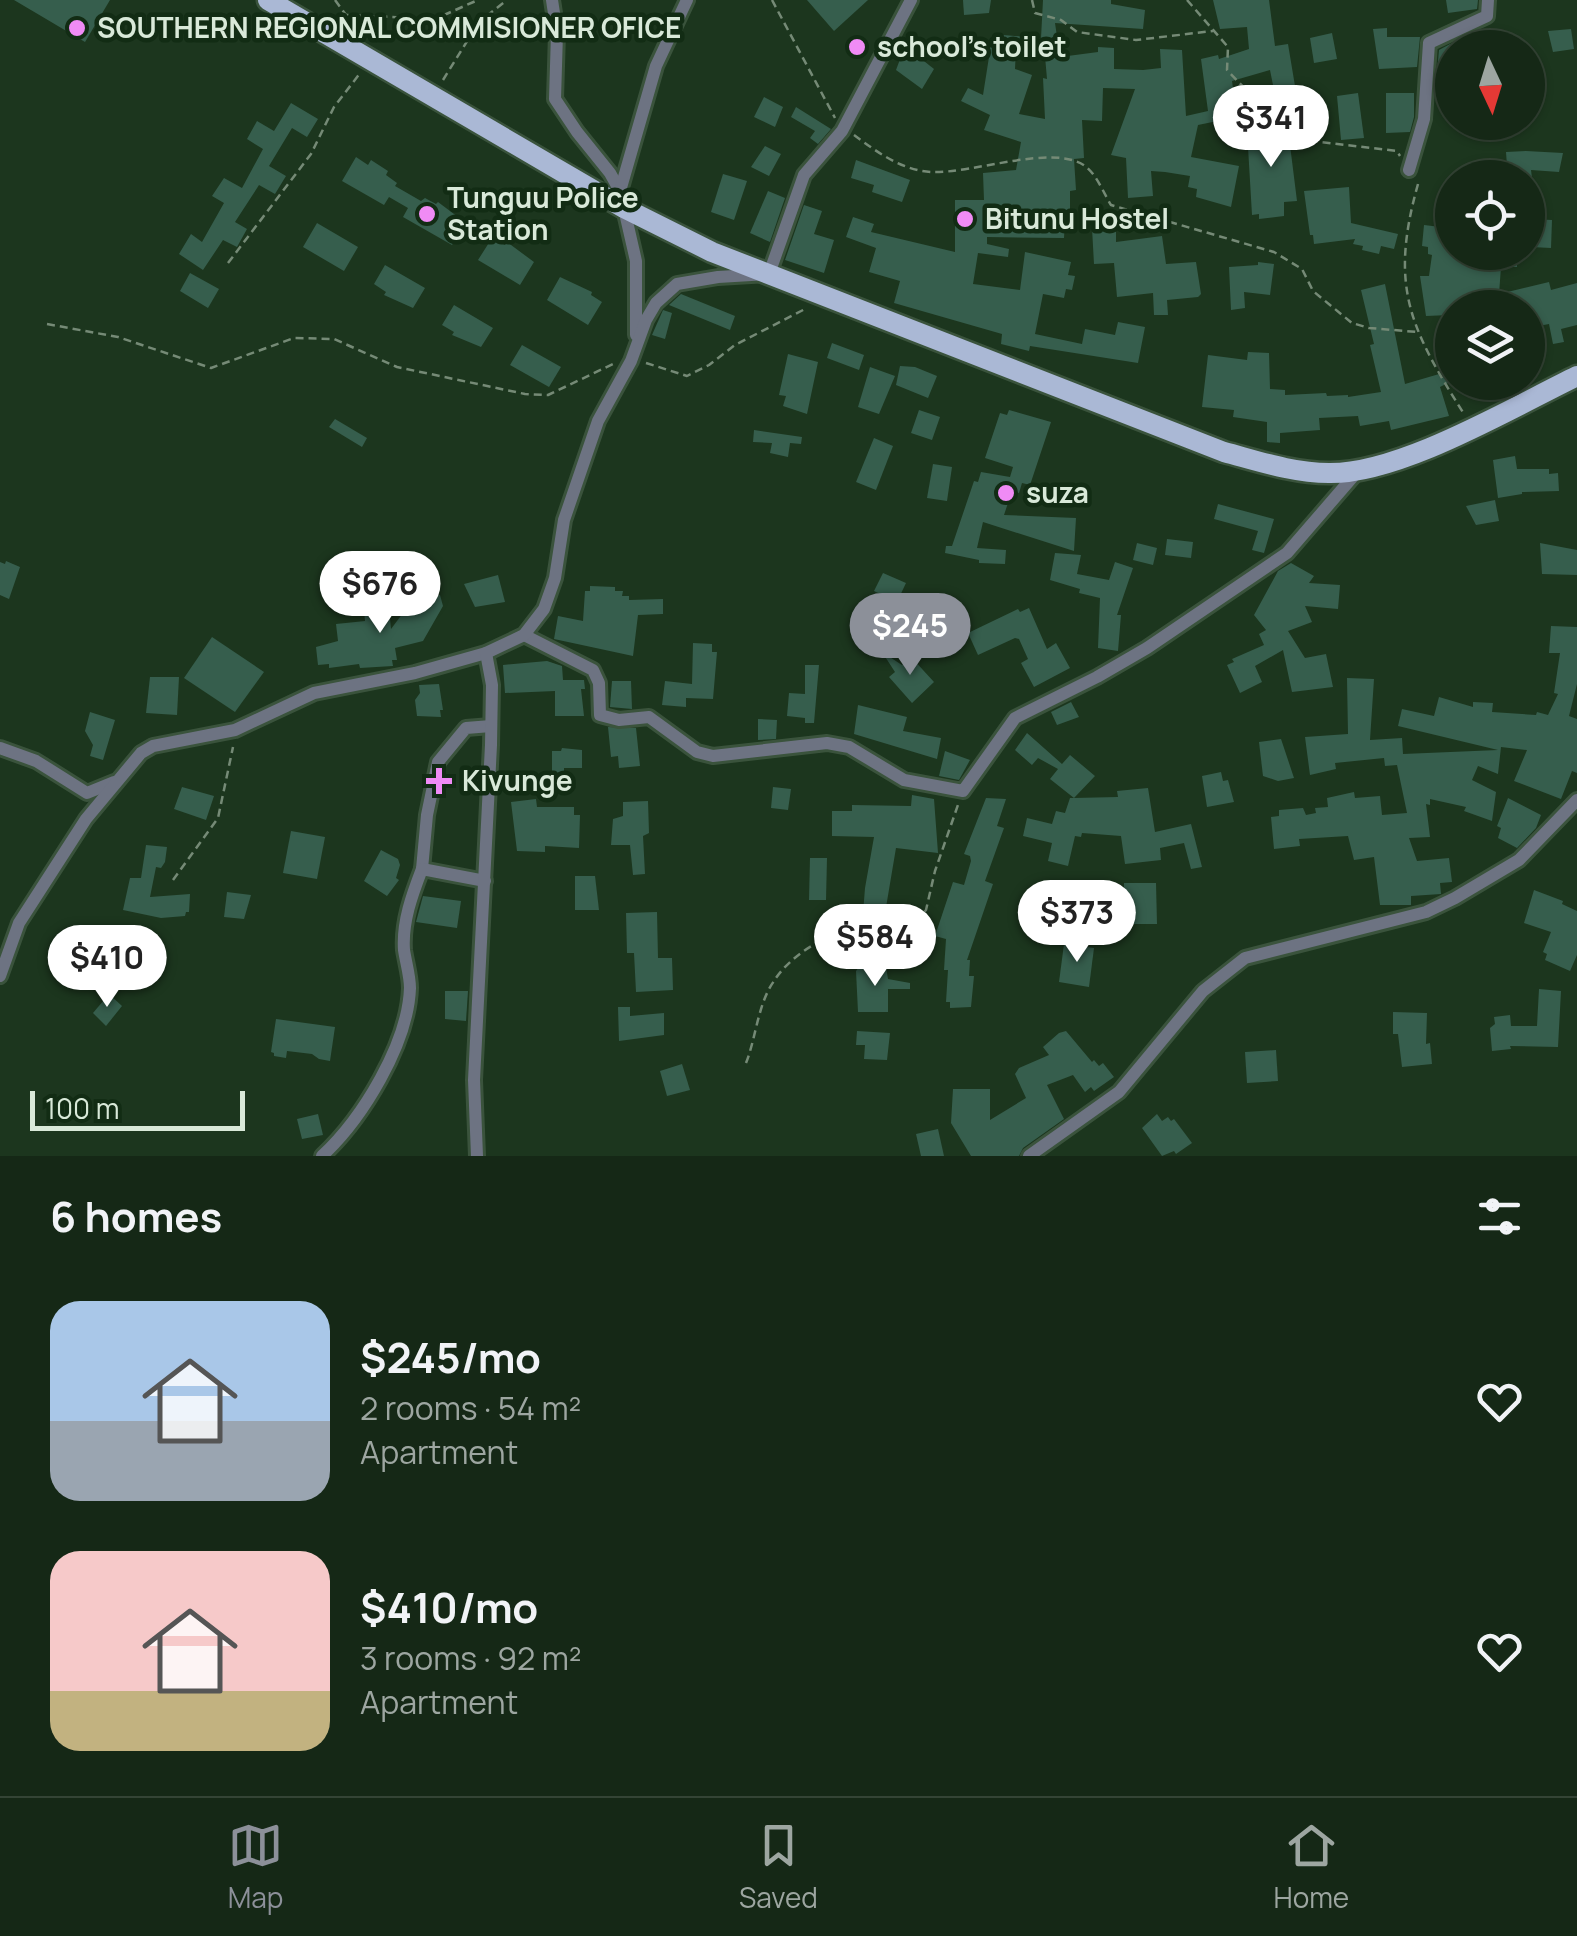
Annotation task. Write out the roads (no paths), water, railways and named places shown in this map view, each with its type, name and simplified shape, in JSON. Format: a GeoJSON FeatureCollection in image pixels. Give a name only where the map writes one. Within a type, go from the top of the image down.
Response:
{"type":"FeatureCollection","features":[{"type":"Feature","properties":{"kind":"main road"},"geometry":{"type":"LineString","coordinates":[[268,0],[712,252],[1224,452],[1287,468],[1357,472],[1397,461],[1577,376]]}},
{"type":"Feature","properties":{"kind":"street"},"geometry":{"type":"LineString","coordinates":[[552,0],[557,34],[556,99],[610,173],[622,200],[636,261],[632,360]]}},
{"type":"Feature","properties":{"kind":"street"},"geometry":{"type":"LineString","coordinates":[[622,200],[656,66],[687,0]]}},
{"type":"Feature","properties":{"kind":"street"},"geometry":{"type":"LineString","coordinates":[[0,976],[20,923],[86,819],[152,746],[235,730],[314,693],[416,673],[486,653],[524,635],[544,609],[555,578],[564,520],[598,421],[632,360],[656,303],[676,284],[770,274],[804,175],[842,131],[911,0]]}},
{"type":"Feature","properties":{"kind":"street"},"geometry":{"type":"LineString","coordinates":[[1409,170],[1424,118],[1429,42],[1488,16],[1488,0]]}},
{"type":"Feature","properties":{"kind":"street"},"geometry":{"type":"LineString","coordinates":[[524,635],[593,670],[599,683],[600,715],[619,720],[649,716],[697,752],[713,756],[827,743],[849,747],[904,780],[963,792],[1014,718],[1147,648],[1287,553],[1357,472]]}},
{"type":"Feature","properties":{"kind":"street"},"geometry":{"type":"LineString","coordinates":[[477,1156],[474,1080],[492,685],[486,653]]}},
{"type":"Feature","properties":{"kind":"street"},"geometry":{"type":"LineString","coordinates":[[322,1156],[357,1118],[394,1047],[410,987],[404,946],[406,917],[422,869],[427,814],[438,762],[466,728],[491,726]]}},
{"type":"Feature","properties":{"kind":"street"},"geometry":{"type":"LineString","coordinates":[[0,748],[36,761],[87,793],[105,788],[128,772]]}},
{"type":"Feature","properties":{"kind":"street"},"geometry":{"type":"LineString","coordinates":[[1029,1156],[1119,1092],[1203,991],[1245,958],[1426,912],[1519,860],[1577,800]]}},
{"type":"Feature","properties":{"kind":"street"},"geometry":{"type":"LineString","coordinates":[[422,869],[485,881]]}},
{"type":"Feature","properties":{"kind":"place","name":"SOUTHERN REGIONAL COMMISIONER OFICE"},"geometry":{"type":"Point","coordinates":[77,28]}},
{"type":"Feature","properties":{"kind":"place","name":"school's toilet"},"geometry":{"type":"Point","coordinates":[857,47]}},
{"type":"Feature","properties":{"kind":"place","name":"Tunguu Police Station"},"geometry":{"type":"Point","coordinates":[427,214]}},
{"type":"Feature","properties":{"kind":"place","name":"Bitunu Hostel"},"geometry":{"type":"Point","coordinates":[965,219]}},
{"type":"Feature","properties":{"kind":"place","name":"suza"},"geometry":{"type":"Point","coordinates":[1006,493]}},
{"type":"Feature","properties":{"kind":"place","name":"Kivunge"},"geometry":{"type":"Point","coordinates":[439,781]}}]}
